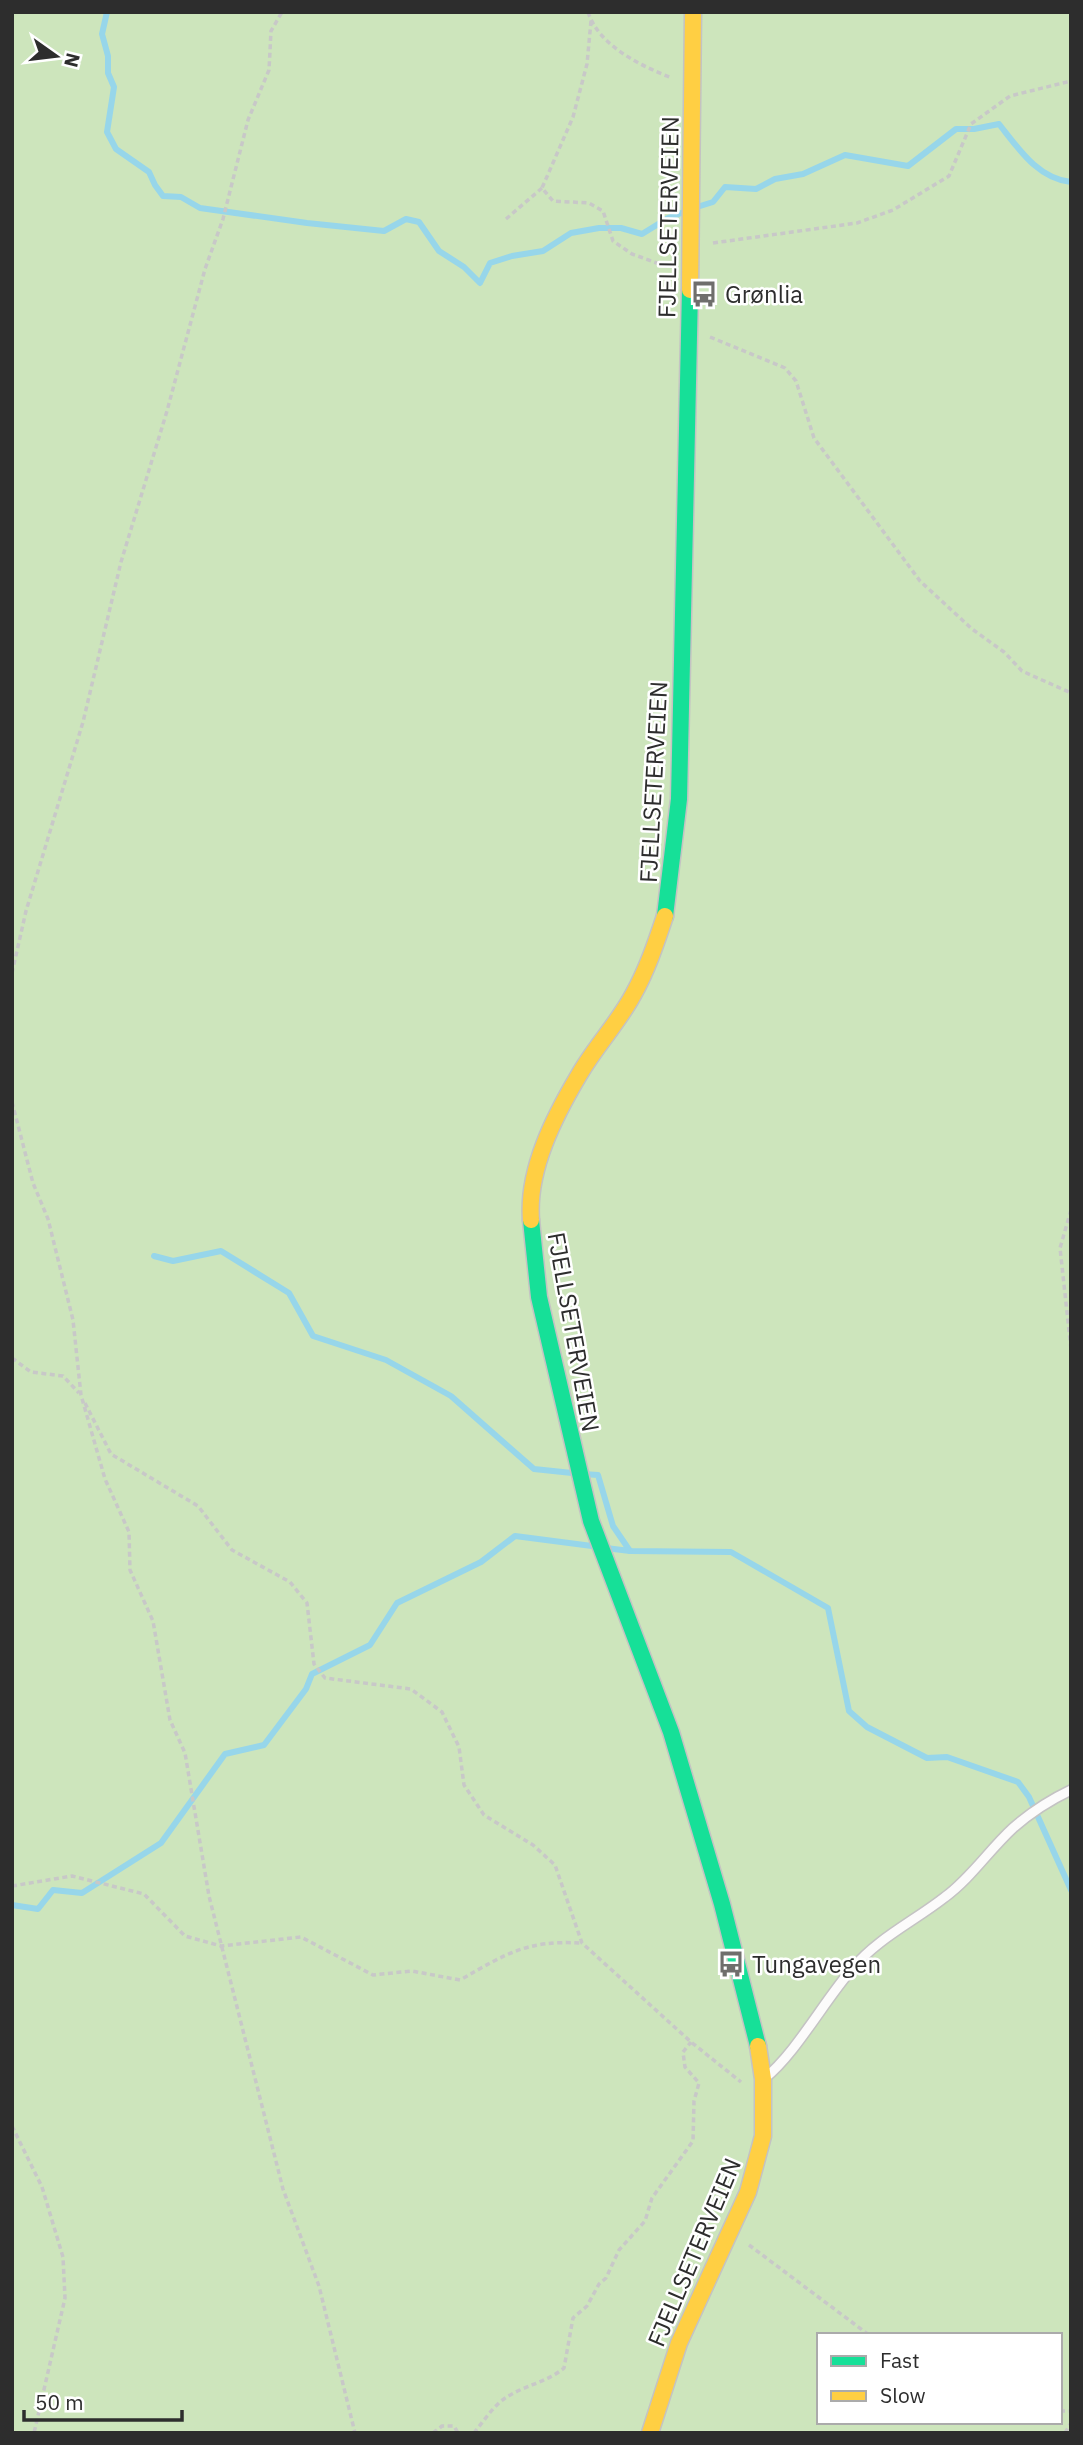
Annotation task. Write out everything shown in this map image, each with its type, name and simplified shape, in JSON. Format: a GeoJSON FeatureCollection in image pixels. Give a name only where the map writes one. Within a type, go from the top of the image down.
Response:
{"type":"FeatureCollection","features":[{"type":"Feature","properties":{"kind":"street","name":"FJELLSETERVEIEN"},"geometry":{"type":"LineString","coordinates":[[650,2433],[679,2343],[748,2192],[763,2136],[764,2087],[756,2036],[722,1904],[671,1732],[591,1521],[539,1297],[530,1205],[537,1164],[556,1120],[579,1076],[633,996],[651,956],[666,912],[679,799],[693,12]]}},
{"type":"Feature","properties":{"kind":"lane"},"geometry":{"type":"LineString","coordinates":[[764,2087],[828,1998],[876,1944],[946,1897],[1030,1814],[1071,1790]]}},
{"type":"Feature","properties":{"kind":"path"},"geometry":{"type":"LineString","coordinates":[[12,973],[26,911],[83,722],[121,562],[167,411],[205,268],[223,219],[248,120],[269,70],[271,31],[282,12]]}},
{"type":"Feature","properties":{"kind":"path"},"geometry":{"type":"LineString","coordinates":[[588,12],[591,21],[611,45],[643,66],[692,85]]}},
{"type":"Feature","properties":{"kind":"path"},"geometry":{"type":"LineString","coordinates":[[506,219],[541,188],[573,117],[587,64],[591,21]]}},
{"type":"Feature","properties":{"kind":"path"},"geometry":{"type":"LineString","coordinates":[[690,246],[857,223],[893,210],[948,176],[971,124],[1010,96],[1071,81]]}},
{"type":"Feature","properties":{"kind":"path"},"geometry":{"type":"LineString","coordinates":[[541,188],[553,201],[589,203],[603,211],[613,242],[632,254],[690,274]]}},
{"type":"Feature","properties":{"kind":"path"},"geometry":{"type":"LineString","coordinates":[[689,327],[735,349],[785,368],[796,381],[814,438],[920,582],[972,629],[1004,652],[1022,671],[1071,693]]}},
{"type":"Feature","properties":{"kind":"path"},"geometry":{"type":"LineString","coordinates":[[12,1102],[33,1184],[48,1219],[73,1320],[81,1395],[105,1479],[129,1532],[130,1570],[153,1621],[170,1720],[185,1754],[209,1896],[283,2189],[319,2286],[355,2433]]}},
{"type":"Feature","properties":{"kind":"path"},"geometry":{"type":"LineString","coordinates":[[1071,1210],[1060,1248],[1071,1349]]}},
{"type":"Feature","properties":{"kind":"path"},"geometry":{"type":"LineString","coordinates":[[12,1357],[31,1372],[63,1376],[81,1395],[111,1454],[198,1506],[232,1550],[290,1581],[307,1603],[314,1664],[325,1678],[411,1689],[442,1712],[459,1747],[464,1785],[484,1815],[533,1845],[555,1865],[582,1943],[691,2042],[755,2094],[764,2087]]}},
{"type":"Feature","properties":{"kind":"path"},"geometry":{"type":"LineString","coordinates":[[12,1885],[72,1876],[144,1894],[185,1936],[221,1946],[301,1937],[373,1975],[412,1971],[460,1980],[510,1951],[552,1941],[582,1943]]}},
{"type":"Feature","properties":{"kind":"path"},"geometry":{"type":"LineString","coordinates":[[474,2433],[500,2402],[537,2382],[544,2382],[564,2368],[573,2318],[587,2306],[599,2284],[606,2278],[619,2250],[645,2221],[652,2198],[693,2141],[694,2101],[699,2083],[685,2067],[683,2052],[691,2042]]}},
{"type":"Feature","properties":{"kind":"path"},"geometry":{"type":"LineString","coordinates":[[12,2126],[42,2187],[63,2257],[65,2298],[34,2433]]}},
{"type":"Feature","properties":{"kind":"path"},"geometry":{"type":"LineString","coordinates":[[730,2231],[866,2333]]}},
{"type":"Feature","properties":{"kind":"path"},"geometry":{"type":"LineString","coordinates":[[1065,2433],[1071,2423]]}},
{"type":"Feature","properties":{"kind":"path"},"geometry":{"type":"LineString","coordinates":[[433,2433],[442,2426],[454,2426],[458,2433]]}},
{"type":"Feature","properties":{"kind":"green space"},"geometry":{"type":"Polygon","coordinates":[[[12,12],[1071,12],[1071,2433],[12,2433],[12,12]]]}},
{"type":"Feature","properties":{"kind":"waterway"},"geometry":{"type":"LineString","coordinates":[[107,12],[102,34],[108,56],[108,73],[114,87],[107,132],[116,149],[149,172],[163,196],[181,197],[200,208],[384,231],[406,219],[419,222],[439,251],[464,267],[480,283],[490,263],[543,251],[571,233],[599,228],[621,228],[642,234],[668,218],[684,212]]}},
{"type":"Feature","properties":{"kind":"waterway"},"geometry":{"type":"LineString","coordinates":[[697,207],[713,202],[725,187],[756,189],[775,179],[803,174],[845,155],[908,166],[956,129],[999,124],[1021,152],[1039,169],[1059,180],[1071,182]]}},
{"type":"Feature","properties":{"kind":"waterway"},"geometry":{"type":"LineString","coordinates":[[154,1256],[173,1261],[221,1251],[289,1293],[313,1336],[386,1360],[451,1396],[534,1469],[572,1473]]}},
{"type":"Feature","properties":{"kind":"waterway"},"geometry":{"type":"LineString","coordinates":[[583,1474],[598,1475],[613,1526],[630,1551],[731,1552],[828,1608],[849,1711],[867,1727],[927,1758],[947,1757],[1018,1782],[1029,1797],[1071,1890]]}},
{"type":"Feature","properties":{"kind":"waterway"},"geometry":{"type":"LineString","coordinates":[[12,1905],[38,1909],[53,1890],[82,1893],[161,1843],[225,1754],[264,1745],[306,1689],[312,1674],[370,1645],[397,1603],[481,1562],[515,1536],[592,1546]]}},
{"type":"Feature","properties":{"kind":"waterway"},"geometry":{"type":"LineString","coordinates":[[606,1548],[630,1551]]}},
{"type":"Feature","properties":{"kind":"traffic: fast"},"geometry":{"type":"LineString","coordinates":[[665,916],[679,799],[690,290]]}},
{"type":"Feature","properties":{"kind":"traffic: fast"},"geometry":{"type":"LineString","coordinates":[[531,1220],[539,1297],[591,1521],[671,1732],[722,1904],[758,2046]]}},
{"type":"Feature","properties":{"kind":"traffic: slow"},"geometry":{"type":"LineString","coordinates":[[690,290],[693,12]]}},
{"type":"Feature","properties":{"kind":"traffic: slow"},"geometry":{"type":"LineString","coordinates":[[531,1220],[533,1182],[552,1126],[585,1065],[633,995],[665,916]]}},
{"type":"Feature","properties":{"kind":"traffic: slow"},"geometry":{"type":"LineString","coordinates":[[650,2433],[679,2343],[748,2192],[763,2136],[763,2079],[758,2046]]}},
{"type":"Feature","properties":{"kind":"place","name":"Grønlia"},"geometry":{"type":"Point","coordinates":[704,294]}},
{"type":"Feature","properties":{"kind":"place","name":"Tungavegen"},"geometry":{"type":"Point","coordinates":[731,1964]}}]}
